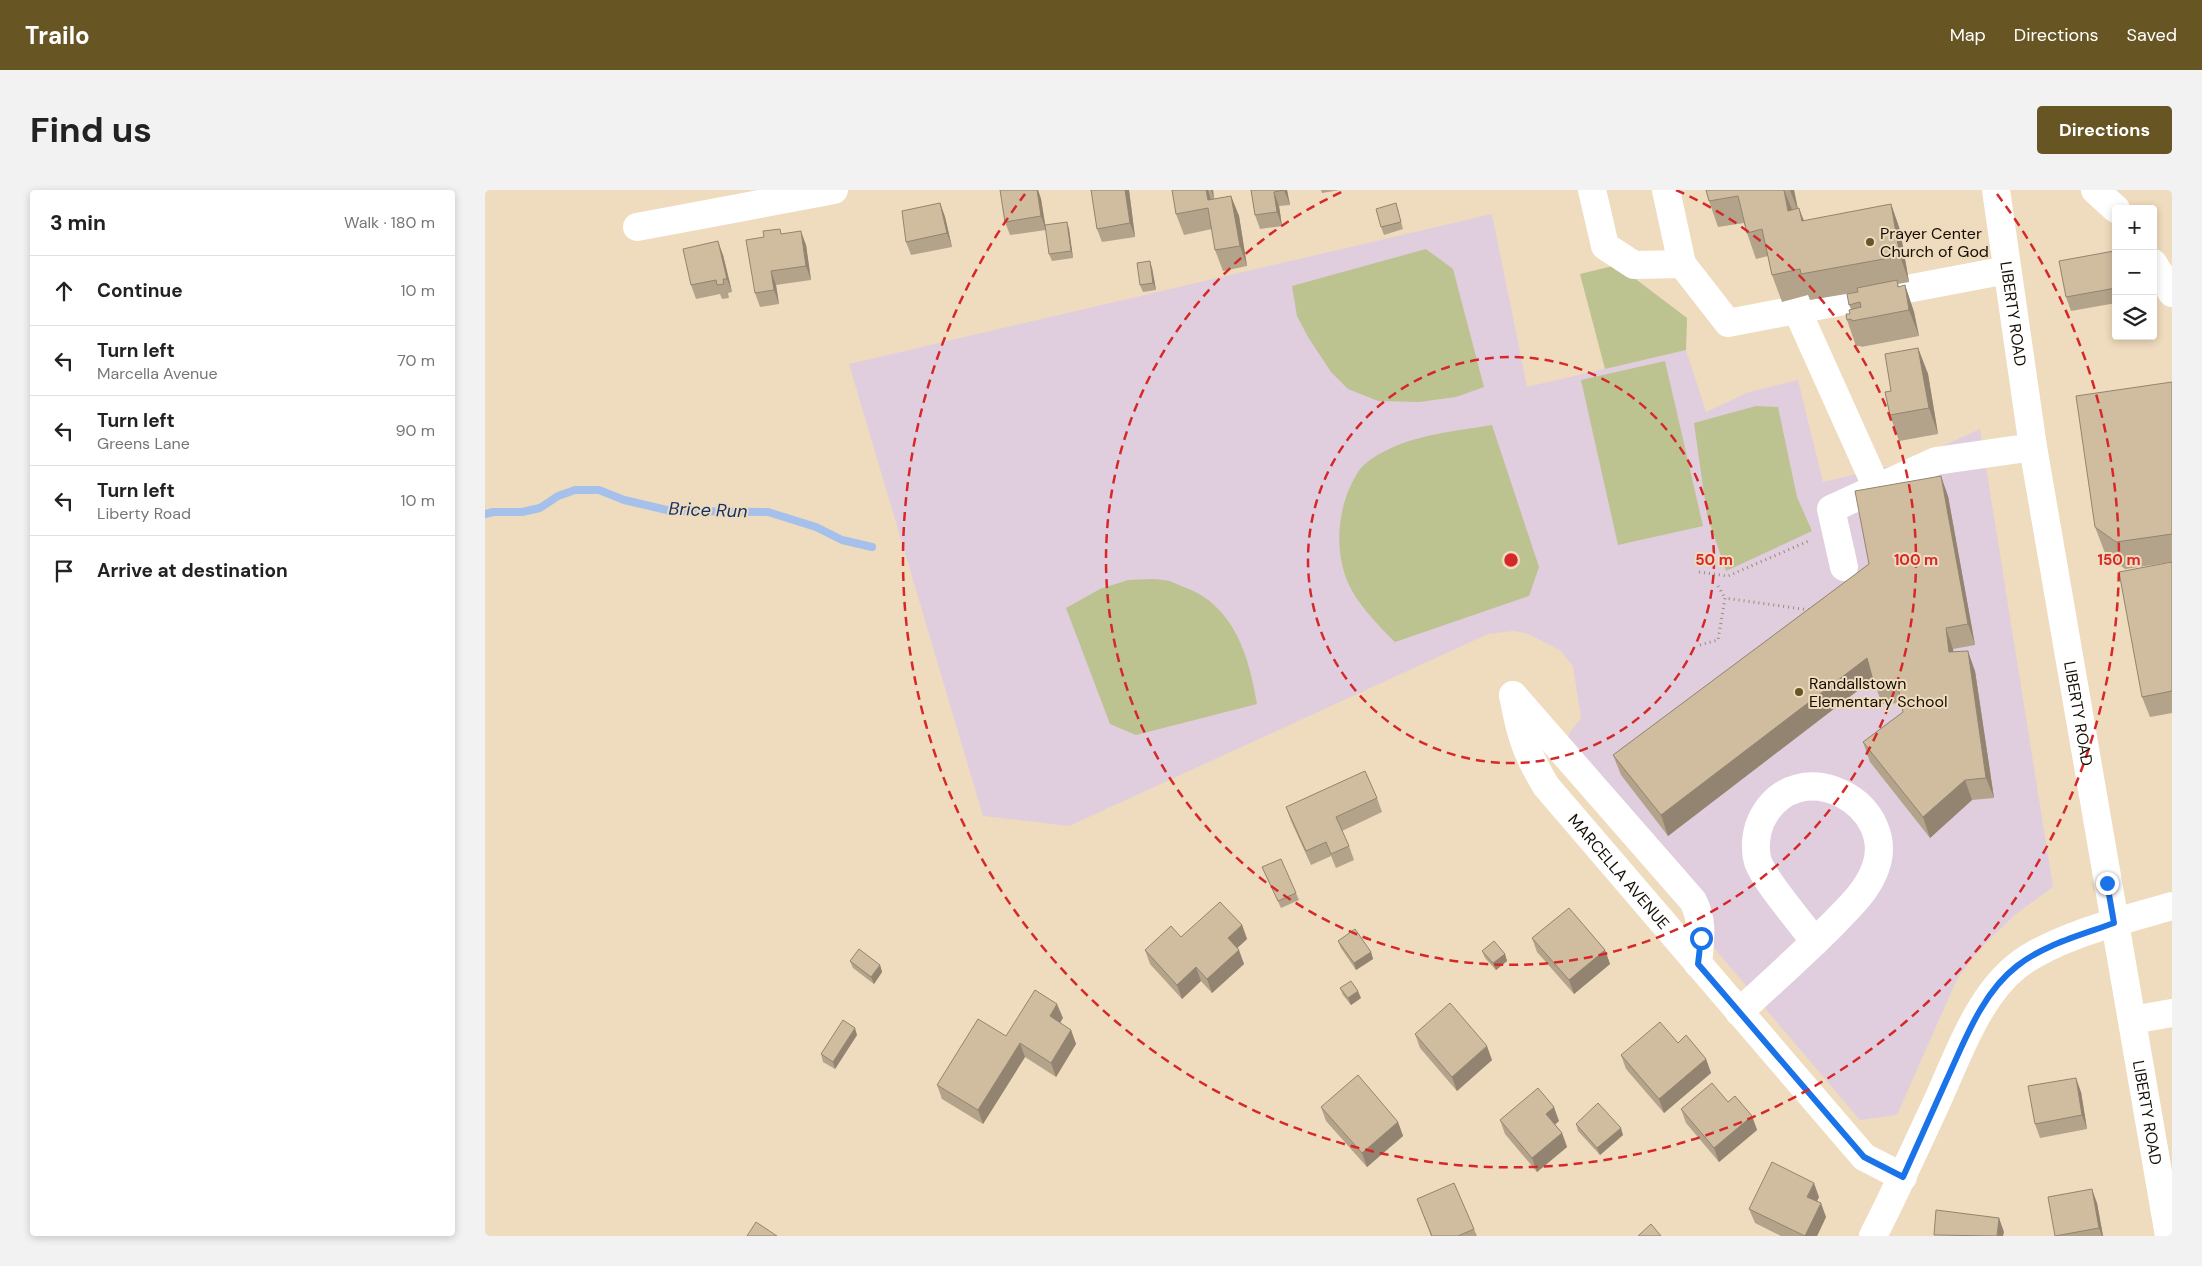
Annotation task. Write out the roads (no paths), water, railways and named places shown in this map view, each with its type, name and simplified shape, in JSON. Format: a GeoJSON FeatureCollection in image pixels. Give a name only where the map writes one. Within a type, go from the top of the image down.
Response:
{"type":"FeatureCollection","features":[{"type":"Feature","properties":{"kind":"street"},"geometry":{"type":"LineString","coordinates":[[637,227],[792,193],[834,190]]}},
{"type":"Feature","properties":{"kind":"street"},"geometry":{"type":"LineString","coordinates":[[1592,190],[1605,246],[1634,265],[1682,264]]}},
{"type":"Feature","properties":{"kind":"street"},"geometry":{"type":"LineString","coordinates":[[1666,190],[1682,264],[1728,323],[2007,270]]}},
{"type":"Feature","properties":{"kind":"street","name":"LIBERTY ROAD"},"geometry":{"type":"LineString","coordinates":[[1996,190],[2033,447],[2169,1236]]}},
{"type":"Feature","properties":{"kind":"street"},"geometry":{"type":"LineString","coordinates":[[2095,190],[2112,205]]}},
{"type":"Feature","properties":{"kind":"street"},"geometry":{"type":"LineString","coordinates":[[2157,259],[2172,251]]}},
{"type":"Feature","properties":{"kind":"street"},"geometry":{"type":"LineString","coordinates":[[2157,268],[2172,293]]}},
{"type":"Feature","properties":{"kind":"street"},"geometry":{"type":"LineString","coordinates":[[1797,310],[1877,488]]}},
{"type":"Feature","properties":{"kind":"street"},"geometry":{"type":"LineString","coordinates":[[1844,567],[1831,509],[1936,461],[2033,447]]}},
{"type":"Feature","properties":{"kind":"street","name":"MARCELLA AVENUE"},"geometry":{"type":"LineString","coordinates":[[1698,964],[1701,924],[1693,901],[1513,695],[1518,725],[1529,758],[1546,786],[1698,964],[1739,1012],[1864,1157],[1903,1177]]}},
{"type":"Feature","properties":{"kind":"street"},"geometry":{"type":"LineString","coordinates":[[1739,1012],[1815,942],[1863,894],[1874,873],[1879,855],[1878,837],[1873,824],[1857,803],[1842,792],[1821,785],[1803,787],[1791,791],[1778,799],[1765,812],[1759,826],[1756,844],[1758,860],[1764,873],[1815,942]]}},
{"type":"Feature","properties":{"kind":"street"},"geometry":{"type":"LineString","coordinates":[[1873,1236],[1903,1177],[1964,1042],[1988,999],[2003,979],[2017,966],[2046,949],[2114,923],[2172,906]]}},
{"type":"Feature","properties":{"kind":"street"},"geometry":{"type":"LineString","coordinates":[[2131,1020],[2172,1013]]}},
{"type":"Feature","properties":{"kind":"waterway","name":"Brice Run"},"geometry":{"type":"LineString","coordinates":[[485,514],[493,512],[522,512],[540,508],[558,496],[575,490],[599,490],[624,500],[671,511],[768,512],[816,527],[842,540],[872,547]]}},
{"type":"Feature","properties":{"kind":"place","name":"Prayer Center Church of God"},"geometry":{"type":"Point","coordinates":[1870,242]}},
{"type":"Feature","properties":{"kind":"place","name":"Randallstown Elementary School"},"geometry":{"type":"Point","coordinates":[1799,692]}}]}
